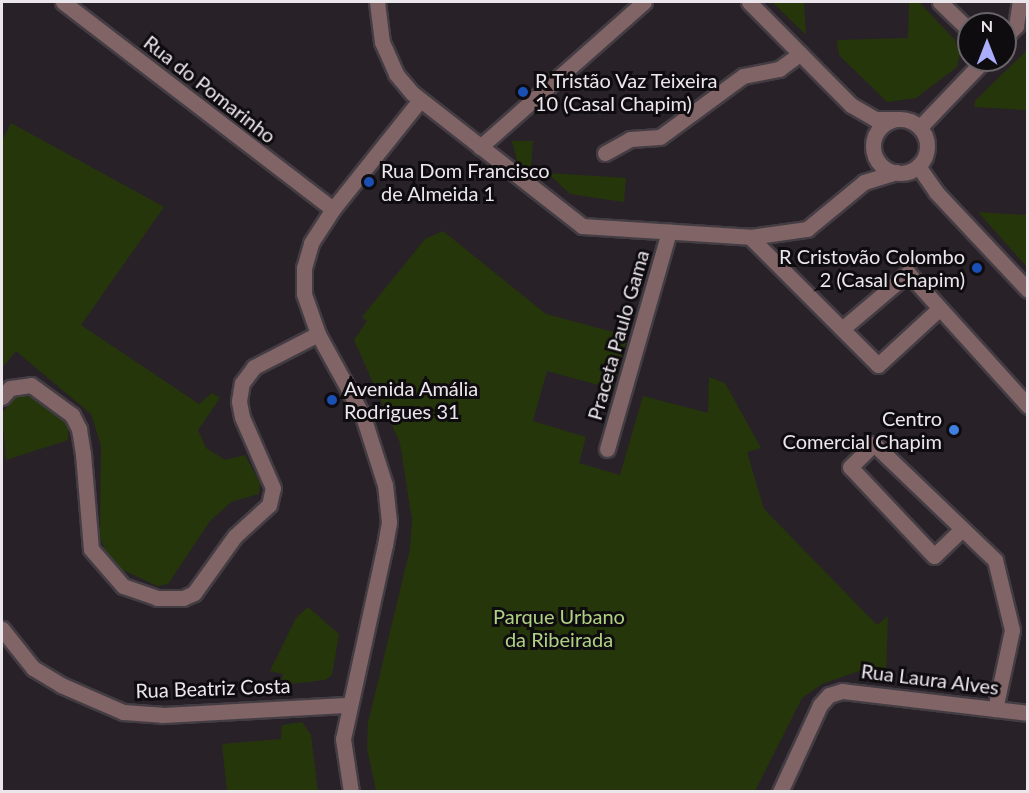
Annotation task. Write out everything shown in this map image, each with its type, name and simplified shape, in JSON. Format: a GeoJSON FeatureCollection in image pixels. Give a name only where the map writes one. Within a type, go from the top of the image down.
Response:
{"type":"FeatureCollection","features":[{"type":"Feature","properties":{"kind":"street","name":"Rua do Pomarinho"},"geometry":{"type":"LineString","coordinates":[[63,2],[333,209]]}},
{"type":"Feature","properties":{"kind":"street"},"geometry":{"type":"LineString","coordinates":[[377,2],[387,52],[396,74],[420,100],[582,226],[750,237],[807,229],[864,182],[918,166],[927,147],[920,127]]}},
{"type":"Feature","properties":{"kind":"street"},"geometry":{"type":"LineString","coordinates":[[480,147],[644,2]]}},
{"type":"Feature","properties":{"kind":"street"},"geometry":{"type":"LineString","coordinates":[[749,2],[864,114],[898,119],[920,127]]}},
{"type":"Feature","properties":{"kind":"street"},"geometry":{"type":"LineString","coordinates":[[940,2],[957,18]]}},
{"type":"Feature","properties":{"kind":"street"},"geometry":{"type":"LineString","coordinates":[[1017,23],[1020,2]]}},
{"type":"Feature","properties":{"kind":"street"},"geometry":{"type":"LineString","coordinates":[[605,153],[630,139],[660,137],[743,76],[779,69],[800,54]]}},
{"type":"Feature","properties":{"kind":"street"},"geometry":{"type":"LineString","coordinates":[[920,127],[973,72]]}},
{"type":"Feature","properties":{"kind":"street"},"geometry":{"type":"LineString","coordinates":[[351,792],[343,739],[348,705],[388,522],[385,485],[374,441],[318,334],[304,294],[304,268],[311,243],[333,209],[420,100]]}},
{"type":"Feature","properties":{"kind":"street"},"geometry":{"type":"LineString","coordinates":[[897,172],[882,165],[874,149],[882,126],[898,119]]}},
{"type":"Feature","properties":{"kind":"street"},"geometry":{"type":"LineString","coordinates":[[918,166],[936,192],[1028,290]]}},
{"type":"Feature","properties":{"kind":"street","name":"Praceta Paulo Gama"},"geometry":{"type":"LineString","coordinates":[[607,449],[669,232]]}},
{"type":"Feature","properties":{"kind":"street"},"geometry":{"type":"LineString","coordinates":[[750,237],[878,365],[939,309]]}},
{"type":"Feature","properties":{"kind":"street"},"geometry":{"type":"LineString","coordinates":[[843,329],[908,273],[1028,406]]}},
{"type":"Feature","properties":{"kind":"street"},"geometry":{"type":"LineString","coordinates":[[2,396],[10,388],[31,385],[72,415],[82,445],[92,549],[123,586],[157,598],[183,598],[194,593],[236,536],[269,505],[273,488],[243,417],[239,401],[242,383],[254,367],[318,334]]}},
{"type":"Feature","properties":{"kind":"street"},"geometry":{"type":"LineString","coordinates":[[961,530],[934,556],[850,467],[874,444],[961,530],[995,560],[1012,630],[995,709]]}},
{"type":"Feature","properties":{"kind":"street","name":"Rua Beatriz Costa"},"geometry":{"type":"LineString","coordinates":[[2,628],[33,668],[61,686],[123,712],[162,715],[348,705]]}},
{"type":"Feature","properties":{"kind":"street","name":"Rua Laura Alves"},"geometry":{"type":"LineString","coordinates":[[780,792],[820,705],[829,695],[854,690],[1028,713]]}},
{"type":"Feature","properties":{"kind":"green space"},"geometry":{"type":"Polygon","coordinates":[[[772,2],[804,2],[806,35],[772,2]]]}},
{"type":"Feature","properties":{"kind":"green space"},"geometry":{"type":"Polygon","coordinates":[[[909,3],[920,3],[954,39],[957,46],[957,67],[916,98],[887,102],[839,55],[837,40],[908,38],[909,3]]]}},
{"type":"Feature","properties":{"kind":"green space"},"geometry":{"type":"Polygon","coordinates":[[[1027,50],[1027,110],[974,107],[975,101],[1005,72],[1017,72],[1017,60],[1027,50]]]}},
{"type":"Feature","properties":{"kind":"green space"},"geometry":{"type":"Polygon","coordinates":[[[11,123],[164,207],[81,325],[199,404],[212,393],[220,398],[198,430],[206,448],[225,460],[245,455],[260,483],[259,494],[231,502],[210,521],[168,584],[157,586],[121,569],[105,550],[100,536],[101,445],[91,414],[16,351],[2,368],[2,141],[11,123]]]}},
{"type":"Feature","properties":{"kind":"green space"},"geometry":{"type":"Polygon","coordinates":[[[512,141],[533,141],[531,167],[521,167],[517,161],[512,141]]]}},
{"type":"Feature","properties":{"kind":"green space"},"geometry":{"type":"Polygon","coordinates":[[[548,173],[626,178],[624,202],[570,194],[548,173]]]}},
{"type":"Feature","properties":{"kind":"green space"},"geometry":{"type":"Polygon","coordinates":[[[978,212],[1027,215],[1027,267],[978,212]]]}},
{"type":"Feature","properties":{"kind":"green space","name":"Parque Urbano da Ribeirada"},"geometry":{"type":"Polygon","coordinates":[[[443,231],[546,314],[628,336],[613,389],[547,371],[533,421],[586,437],[579,463],[620,475],[643,396],[708,413],[709,377],[725,383],[761,448],[747,452],[764,509],[877,625],[888,616],[886,672],[865,669],[822,684],[802,698],[755,791],[376,791],[367,748],[368,723],[410,549],[412,520],[400,443],[354,340],[367,321],[362,317],[425,239],[443,231]]]}},
{"type":"Feature","properties":{"kind":"green space"},"geometry":{"type":"Polygon","coordinates":[[[20,393],[31,396],[68,423],[68,440],[6,460],[2,413],[20,393]]]}},
{"type":"Feature","properties":{"kind":"green space"},"geometry":{"type":"Polygon","coordinates":[[[308,607],[339,634],[332,675],[325,680],[280,685],[283,674],[270,671],[296,618],[308,607]]]}},
{"type":"Feature","properties":{"kind":"green space"},"geometry":{"type":"Polygon","coordinates":[[[302,722],[311,735],[318,791],[227,791],[222,744],[281,739],[282,725],[302,722]]]}},
{"type":"Feature","properties":{"kind":"place","name":"R Tristão Vaz Teixeira 10 (Casal Chapim)"},"geometry":{"type":"Point","coordinates":[523,92]}},
{"type":"Feature","properties":{"kind":"place","name":"Rua Dom Francisco de Almeida 1"},"geometry":{"type":"Point","coordinates":[369,182]}},
{"type":"Feature","properties":{"kind":"place","name":"R Cristovão Colombo 2 (Casal Chapim)"},"geometry":{"type":"Point","coordinates":[977,268]}},
{"type":"Feature","properties":{"kind":"place","name":"Avenida Amália Rodrigues 31"},"geometry":{"type":"Point","coordinates":[332,400]}},
{"type":"Feature","properties":{"kind":"place","name":"Centro Comercial Chapim"},"geometry":{"type":"Point","coordinates":[954,430]}}]}
